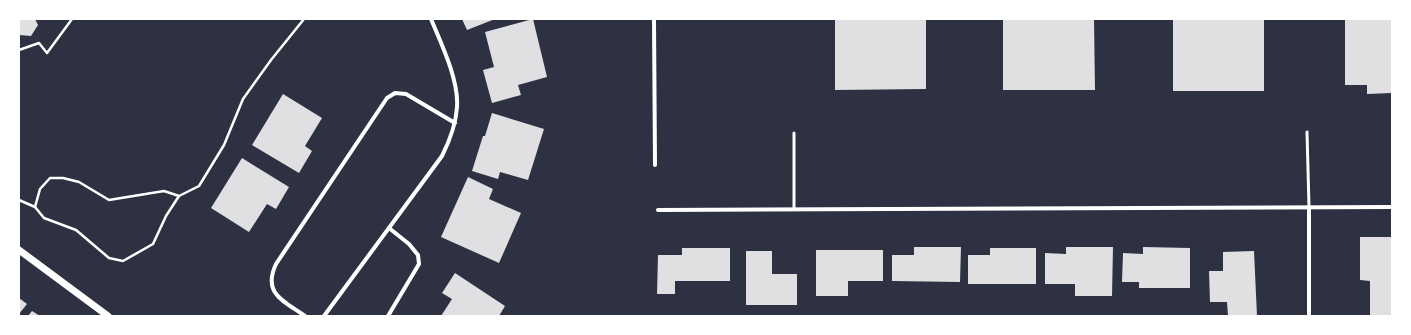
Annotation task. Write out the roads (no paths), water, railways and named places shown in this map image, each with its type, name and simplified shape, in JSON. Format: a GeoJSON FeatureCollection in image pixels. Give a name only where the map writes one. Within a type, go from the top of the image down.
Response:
{"type":"FeatureCollection","features":[{"type":"Feature","properties":{"kind":"street"},"geometry":{"type":"LineString","coordinates":[[324,316],[442,156],[451,139],[457,106],[455,86],[444,51],[431,19]]}},
{"type":"Feature","properties":{"kind":"street"},"geometry":{"type":"LineString","coordinates":[[654,19],[655,165]]}},
{"type":"Feature","properties":{"kind":"street"},"geometry":{"type":"LineString","coordinates":[[305,316],[278,297],[271,286],[271,274],[276,264],[387,98],[395,93],[406,94],[455,123]]}},
{"type":"Feature","properties":{"kind":"street"},"geometry":{"type":"LineString","coordinates":[[1309,207],[1309,316]]}},
{"type":"Feature","properties":{"kind":"street"},"geometry":{"type":"LineString","coordinates":[[658,210],[1392,207]]}},
{"type":"Feature","properties":{"kind":"street"},"geometry":{"type":"LineString","coordinates":[[388,316],[419,264],[418,255],[410,244],[389,228]]}},
{"type":"Feature","properties":{"kind":"street"},"geometry":{"type":"LineString","coordinates":[[19,250],[108,316]]}},
{"type":"Feature","properties":{"kind":"lane"},"geometry":{"type":"LineString","coordinates":[[1307,132],[1309,207]]}},
{"type":"Feature","properties":{"kind":"lane"},"geometry":{"type":"LineString","coordinates":[[794,133],[794,210]]}}]}
